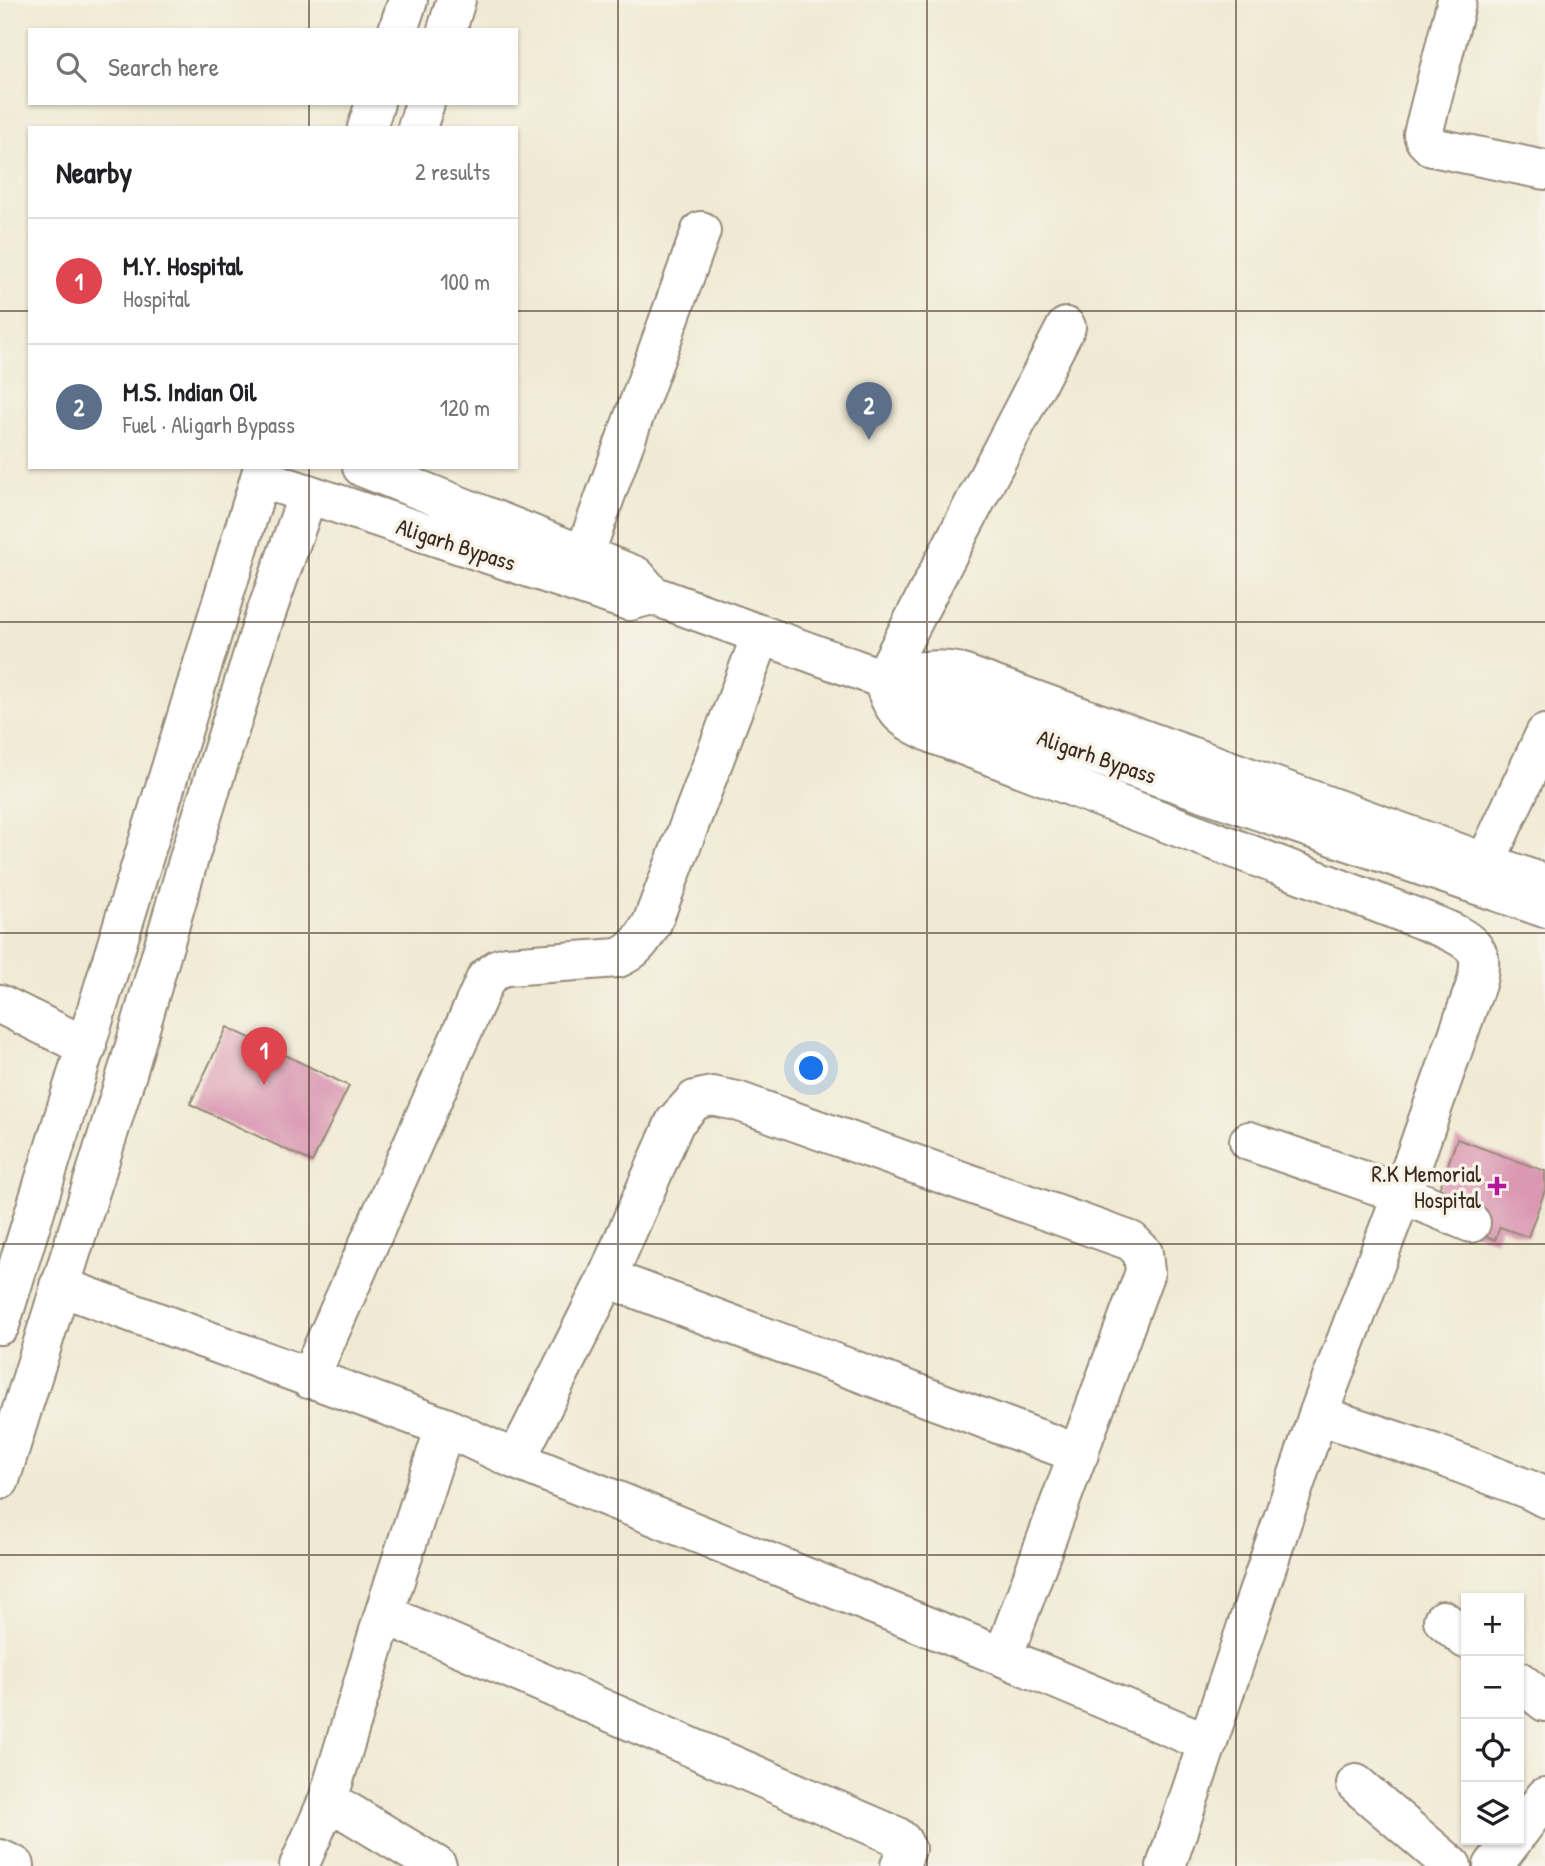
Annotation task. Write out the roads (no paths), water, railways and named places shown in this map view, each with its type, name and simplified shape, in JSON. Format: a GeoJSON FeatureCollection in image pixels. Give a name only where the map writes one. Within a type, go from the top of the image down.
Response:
{"type":"FeatureCollection","features":[{"type":"Feature","properties":{"kind":"main road"},"geometry":{"type":"LineString","coordinates":[[448,28],[456,0]]}},
{"type":"Feature","properties":{"kind":"main road"},"geometry":{"type":"LineString","coordinates":[[1457,0],[1423,134],[1424,140],[1432,147],[1545,170]]}},
{"type":"Feature","properties":{"kind":"main road"},"geometry":{"type":"LineString","coordinates":[[368,126],[374,105]]}},
{"type":"Feature","properties":{"kind":"main road"},"geometry":{"type":"LineString","coordinates":[[418,126],[424,105]]}},
{"type":"Feature","properties":{"kind":"main road"},"geometry":{"type":"LineString","coordinates":[[584,555],[701,231]]}},
{"type":"Feature","properties":{"kind":"main road"},"geometry":{"type":"LineString","coordinates":[[1066,327],[883,679],[894,710],[908,722],[936,735],[1412,916],[1462,938],[1475,948],[1479,958],[1476,981],[1402,1194],[1318,1415],[1166,1866]]}},
{"type":"Feature","properties":{"kind":"main road","name":"Aligarh Bypass"},"geometry":{"type":"LineString","coordinates":[[367,469],[636,576],[652,595],[761,636],[922,695],[1545,908]]}},
{"type":"Feature","properties":{"kind":"main road"},"geometry":{"type":"LineString","coordinates":[[0,1325],[8,1266],[87,1047],[150,830],[262,473]]}},
{"type":"Feature","properties":{"kind":"main road","name":"Aligarh Bypass"},"geometry":{"type":"LineString","coordinates":[[262,473],[312,481],[629,601],[652,595]]}},
{"type":"Feature","properties":{"kind":"main road"},"geometry":{"type":"LineString","coordinates":[[0,1480],[128,1070],[263,622],[312,481]]}},
{"type":"Feature","properties":{"kind":"main road"},"geometry":{"type":"LineString","coordinates":[[309,1379],[486,978],[499,968],[508,966],[618,958],[630,953],[643,940],[657,910],[761,636]]}},
{"type":"Feature","properties":{"kind":"main road"},"geometry":{"type":"LineString","coordinates":[[883,679],[923,670],[957,671],[1545,884]]}},
{"type":"Feature","properties":{"kind":"main road"},"geometry":{"type":"LineString","coordinates":[[1486,861],[1545,734]]}},
{"type":"Feature","properties":{"kind":"main road"},"geometry":{"type":"LineString","coordinates":[[0,1004],[87,1047]]}},
{"type":"Feature","properties":{"kind":"main road"},"geometry":{"type":"LineString","coordinates":[[516,1460],[607,1278],[675,1122],[695,1100],[712,1096],[737,1101],[1131,1241],[1143,1253],[1144,1272],[1003,1657]]}},
{"type":"Feature","properties":{"kind":"main road"},"geometry":{"type":"LineString","coordinates":[[1249,1141],[1402,1194],[1471,1223]]}},
{"type":"Feature","properties":{"kind":"main road"},"geometry":{"type":"LineString","coordinates":[[607,1278],[1079,1454]]}},
{"type":"Feature","properties":{"kind":"main road"},"geometry":{"type":"LineString","coordinates":[[59,1286],[445,1427],[516,1460],[1003,1657],[1208,1744]]}},
{"type":"Feature","properties":{"kind":"main road"},"geometry":{"type":"LineString","coordinates":[[1318,1415],[1433,1453],[1545,1498]]}},
{"type":"Feature","properties":{"kind":"main road"},"geometry":{"type":"LineString","coordinates":[[299,1866],[328,1800],[384,1614],[445,1427]]}},
{"type":"Feature","properties":{"kind":"main road"},"geometry":{"type":"LineString","coordinates":[[384,1614],[896,1836],[906,1849],[900,1866]]}},
{"type":"Feature","properties":{"kind":"main road"},"geometry":{"type":"LineString","coordinates":[[1524,1685],[1545,1702]]}},
{"type":"Feature","properties":{"kind":"main road"},"geometry":{"type":"LineString","coordinates":[[1356,1784],[1452,1866]]}},
{"type":"Feature","properties":{"kind":"main road"},"geometry":{"type":"LineString","coordinates":[[1524,1825],[1545,1797]]}},
{"type":"Feature","properties":{"kind":"main road"},"geometry":{"type":"LineString","coordinates":[[328,1800],[437,1866]]}},
{"type":"Feature","properties":{"kind":"main road"},"geometry":{"type":"LineString","coordinates":[[1493,1866],[1509,1845]]}},
{"type":"Feature","properties":{"kind":"main road"},"geometry":{"type":"LineString","coordinates":[[0,1860],[15,1866]]}},
{"type":"Feature","properties":{"kind":"place","name":"M.S. Indian Oil"},"geometry":{"type":"Point","coordinates":[869,440]}},
{"type":"Feature","properties":{"kind":"place","name":"M.Y. Hospital"},"geometry":{"type":"Point","coordinates":[264,1085]}},
{"type":"Feature","properties":{"kind":"place","name":"R.K Memorial Hospital"},"geometry":{"type":"Point","coordinates":[1497,1186]}}]}
